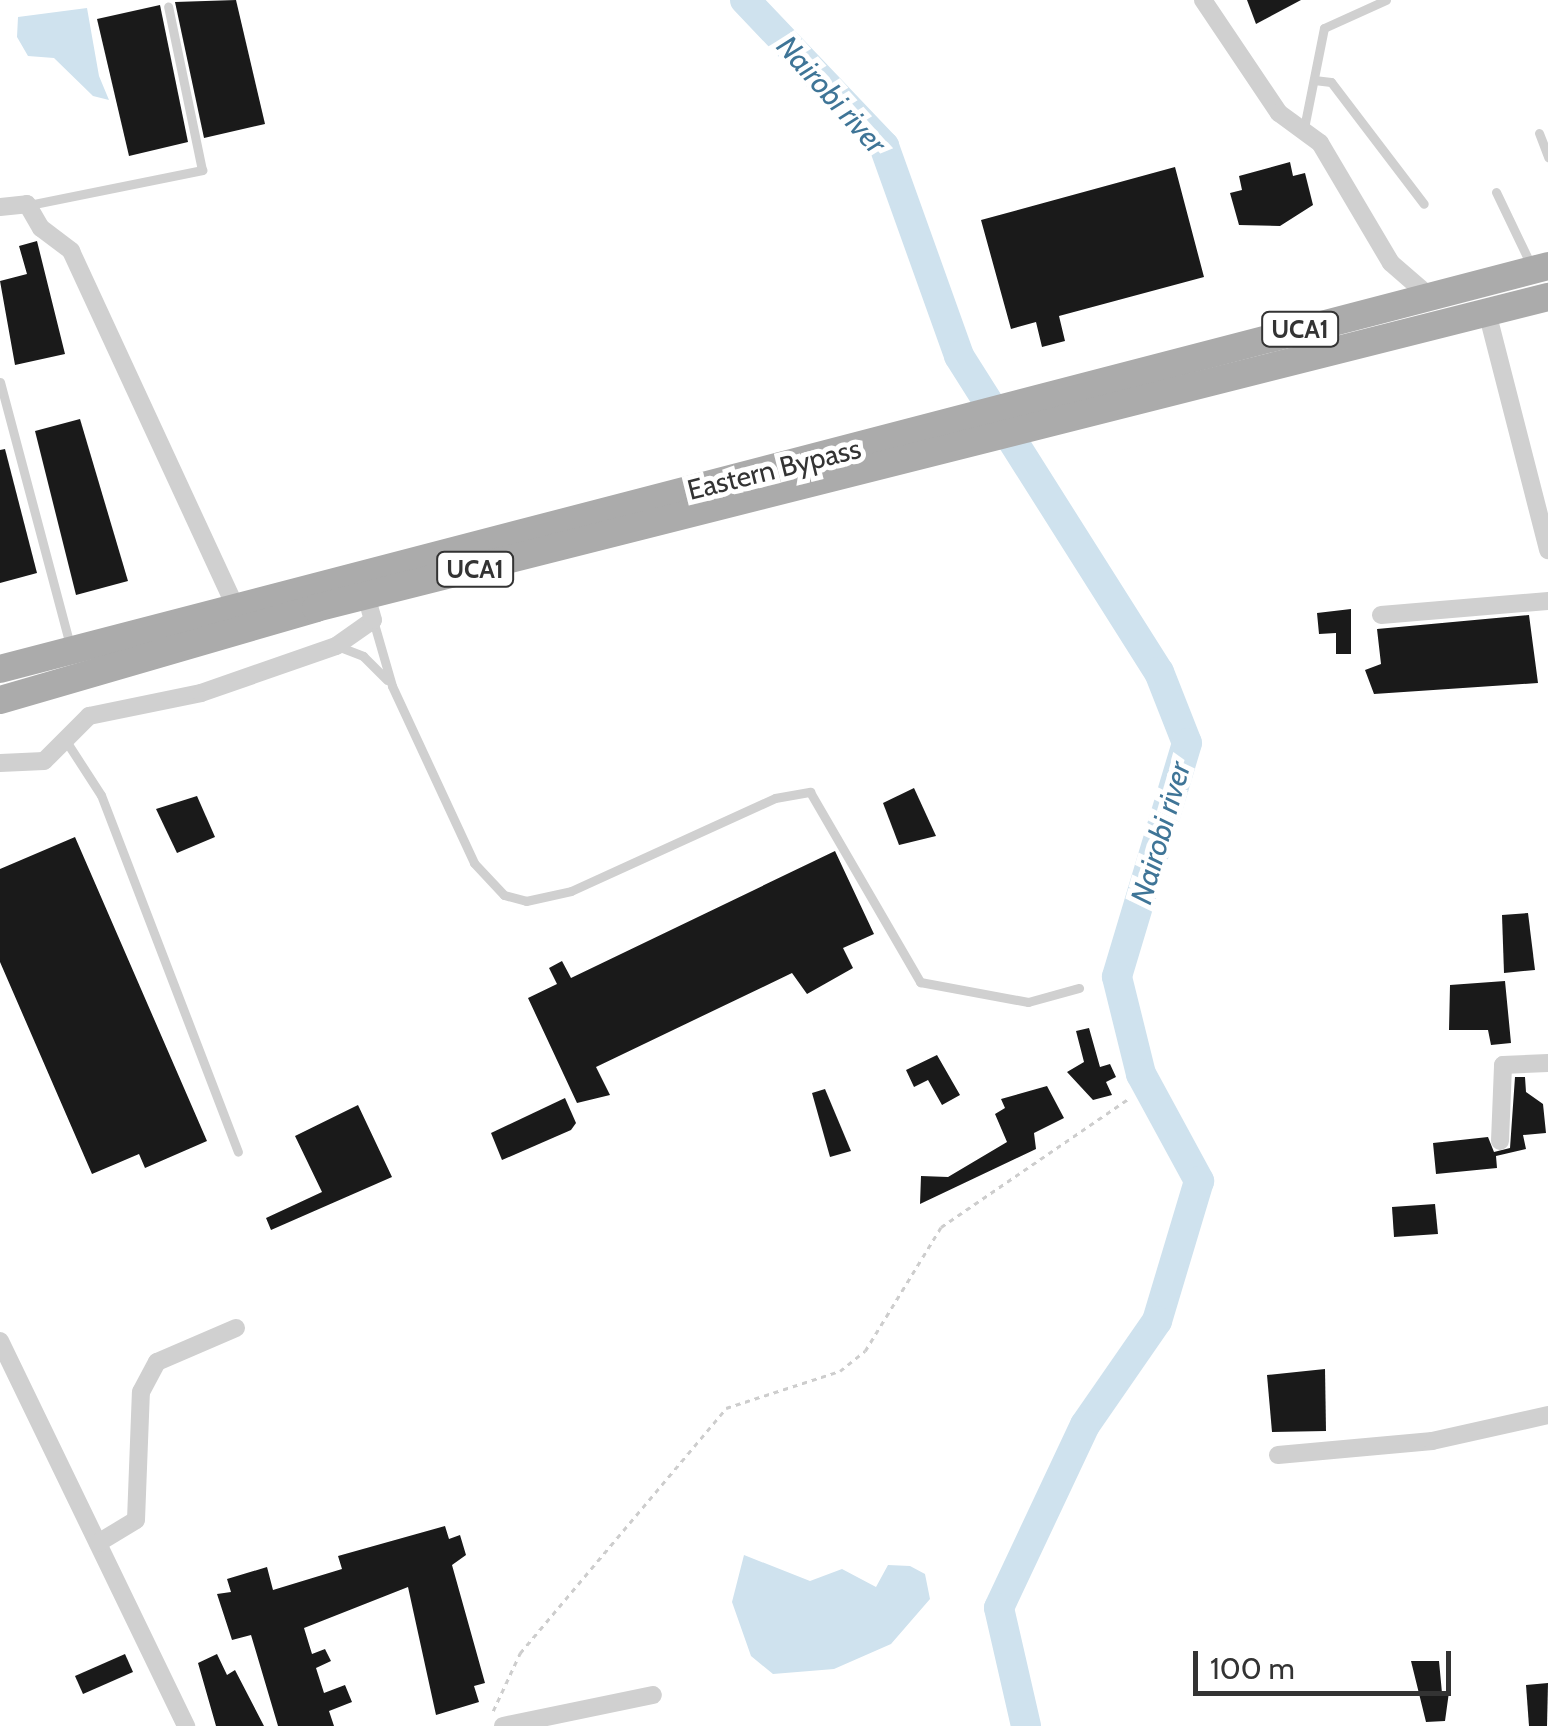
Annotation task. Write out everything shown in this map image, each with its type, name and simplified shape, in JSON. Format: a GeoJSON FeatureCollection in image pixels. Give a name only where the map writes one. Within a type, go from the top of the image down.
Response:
{"type":"FeatureCollection","features":[{"type":"Feature","properties":{"kind":"main road","name":"Eastern Bypass"},"geometry":{"type":"LineString","coordinates":[[0,700],[369,608],[947,436],[1053,395],[1541,267]]}},
{"type":"Feature","properties":{"kind":"main road","name":"Eastern Bypass"},"geometry":{"type":"LineString","coordinates":[[0,669],[234,604],[947,436],[1076,416],[1548,296]]}},
{"type":"Feature","properties":{"kind":"street"},"geometry":{"type":"LineString","coordinates":[[1203,0],[1279,113],[1304,128],[1390,263],[1428,295]]}},
{"type":"Feature","properties":{"kind":"street"},"geometry":{"type":"LineString","coordinates":[[0,207],[27,204],[40,228],[71,251],[100,304],[234,604]]}},
{"type":"Feature","properties":{"kind":"street"},"geometry":{"type":"LineString","coordinates":[[1486,312],[1548,550]]}},
{"type":"Feature","properties":{"kind":"street"},"geometry":{"type":"LineString","coordinates":[[1381,615],[1548,601]]}},
{"type":"Feature","properties":{"kind":"street"},"geometry":{"type":"LineString","coordinates":[[0,763],[44,761],[88,716],[200,693],[336,646],[369,608]]}},
{"type":"Feature","properties":{"kind":"street"},"geometry":{"type":"LineString","coordinates":[[1500,1140],[1503,1066],[1548,1063]]}},
{"type":"Feature","properties":{"kind":"street"},"geometry":{"type":"LineString","coordinates":[[98,1543],[136,1520],[140,1392],[157,1362],[236,1328]]}},
{"type":"Feature","properties":{"kind":"street"},"geometry":{"type":"LineString","coordinates":[[0,1341],[186,1726]]}},
{"type":"Feature","properties":{"kind":"street"},"geometry":{"type":"LineString","coordinates":[[1278,1455],[1432,1441],[1548,1415]]}},
{"type":"Feature","properties":{"kind":"street"},"geometry":{"type":"LineString","coordinates":[[497,1722],[653,1695]]}},
{"type":"Feature","properties":{"kind":"lane"},"geometry":{"type":"LineString","coordinates":[[1304,128],[1324,28],[1386,0]]}},
{"type":"Feature","properties":{"kind":"lane"},"geometry":{"type":"LineString","coordinates":[[27,204],[132,190],[202,170],[168,6]]}},
{"type":"Feature","properties":{"kind":"lane"},"geometry":{"type":"LineString","coordinates":[[1314,80],[1331,82],[1424,204]]}},
{"type":"Feature","properties":{"kind":"lane"},"geometry":{"type":"LineString","coordinates":[[1539,133],[1548,156]]}},
{"type":"Feature","properties":{"kind":"lane"},"geometry":{"type":"LineString","coordinates":[[1496,192],[1541,267]]}},
{"type":"Feature","properties":{"kind":"lane"},"geometry":{"type":"LineString","coordinates":[[0,382],[70,649]]}},
{"type":"Feature","properties":{"kind":"lane"},"geometry":{"type":"LineString","coordinates":[[369,608],[392,686],[474,863],[504,894],[526,901],[570,892],[775,798],[810,792],[920,982],[1028,1002],[1078,988]]}},
{"type":"Feature","properties":{"kind":"lane"},"geometry":{"type":"LineString","coordinates":[[336,646],[364,656],[392,686]]}},
{"type":"Feature","properties":{"kind":"lane"},"geometry":{"type":"LineString","coordinates":[[66,740],[100,795],[238,1152]]}},
{"type":"Feature","properties":{"kind":"path"},"geometry":{"type":"LineString","coordinates":[[497,1722],[520,1653],[726,1408],[840,1372],[865,1352],[941,1227],[1128,1099]]}},
{"type":"Feature","properties":{"kind":"water"},"geometry":{"type":"Polygon","coordinates":[[[87,8],[99,76],[109,100],[93,96],[54,58],[28,56],[17,37],[18,17],[87,8]]]}},
{"type":"Feature","properties":{"kind":"water"},"geometry":{"type":"Polygon","coordinates":[[[744,1555],[810,1581],[842,1569],[876,1587],[888,1565],[910,1566],[925,1574],[930,1599],[891,1644],[834,1669],[773,1674],[751,1656],[732,1602],[744,1555]]]}},
{"type":"Feature","properties":{"kind":"building"},"geometry":{"type":"Polygon","coordinates":[[[236,0],[265,124],[204,138],[175,2],[236,0]]]}},
{"type":"Feature","properties":{"kind":"building"},"geometry":{"type":"Polygon","coordinates":[[[1247,0],[1301,0],[1256,24],[1247,0]]]}},
{"type":"Feature","properties":{"kind":"building"},"geometry":{"type":"Polygon","coordinates":[[[160,5],[188,142],[129,156],[97,19],[160,5]]]}},
{"type":"Feature","properties":{"kind":"building"},"geometry":{"type":"Polygon","coordinates":[[[1290,162],[1293,176],[1305,173],[1313,205],[1280,226],[1239,225],[1230,193],[1242,190],[1239,176],[1290,162]]]}},
{"type":"Feature","properties":{"kind":"building"},"geometry":{"type":"Polygon","coordinates":[[[1175,167],[1204,277],[1059,316],[1065,341],[1042,347],[1036,322],[1011,329],[981,220],[1175,167]]]}},
{"type":"Feature","properties":{"kind":"building"},"geometry":{"type":"Polygon","coordinates":[[[37,241],[65,354],[15,365],[0,281],[27,274],[19,246],[37,241]]]}},
{"type":"Feature","properties":{"kind":"building"},"geometry":{"type":"Polygon","coordinates":[[[80,419],[128,581],[76,595],[35,431],[80,419]]]}},
{"type":"Feature","properties":{"kind":"building"},"geometry":{"type":"Polygon","coordinates":[[[5,449],[37,573],[0,583],[0,450],[5,449]]]}},
{"type":"Feature","properties":{"kind":"building"},"geometry":{"type":"Polygon","coordinates":[[[1351,609],[1351,654],[1336,654],[1336,633],[1319,634],[1317,613],[1351,609]]]}},
{"type":"Feature","properties":{"kind":"building"},"geometry":{"type":"Polygon","coordinates":[[[1529,615],[1538,683],[1374,694],[1365,670],[1381,664],[1377,629],[1529,615]]]}},
{"type":"Feature","properties":{"kind":"building"},"geometry":{"type":"Polygon","coordinates":[[[914,788],[936,836],[899,845],[883,803],[914,788]]]}},
{"type":"Feature","properties":{"kind":"building"},"geometry":{"type":"Polygon","coordinates":[[[197,796],[215,837],[177,853],[156,809],[197,796]]]}},
{"type":"Feature","properties":{"kind":"building"},"geometry":{"type":"Polygon","coordinates":[[[75,837],[207,1141],[145,1168],[139,1154],[92,1174],[0,962],[0,869],[75,837]]]}},
{"type":"Feature","properties":{"kind":"building"},"geometry":{"type":"Polygon","coordinates":[[[835,851],[874,934],[843,948],[853,968],[807,994],[792,973],[596,1067],[610,1095],[577,1103],[528,998],[557,984],[549,968],[562,961],[571,978],[835,851]]]}},
{"type":"Feature","properties":{"kind":"building"},"geometry":{"type":"Polygon","coordinates":[[[1528,913],[1535,970],[1504,973],[1502,915],[1528,913]]]}},
{"type":"Feature","properties":{"kind":"building"},"geometry":{"type":"Polygon","coordinates":[[[1505,981],[1511,1043],[1491,1045],[1488,1030],[1449,1030],[1450,985],[1505,981]]]}},
{"type":"Feature","properties":{"kind":"building"},"geometry":{"type":"Polygon","coordinates":[[[1089,1028],[1100,1067],[1110,1064],[1116,1077],[1106,1082],[1112,1095],[1093,1100],[1067,1072],[1084,1062],[1076,1031],[1089,1028]]]}},
{"type":"Feature","properties":{"kind":"building"},"geometry":{"type":"Polygon","coordinates":[[[937,1055],[960,1095],[942,1105],[928,1080],[914,1087],[906,1070],[937,1055]]]}},
{"type":"Feature","properties":{"kind":"building"},"geometry":{"type":"Polygon","coordinates":[[[1515,1077],[1525,1077],[1526,1092],[1543,1104],[1546,1133],[1523,1135],[1526,1149],[1496,1156],[1497,1168],[1436,1174],[1433,1143],[1488,1137],[1494,1152],[1510,1148],[1515,1077]]]}},
{"type":"Feature","properties":{"kind":"building"},"geometry":{"type":"Polygon","coordinates":[[[1047,1086],[1064,1118],[1034,1133],[1036,1149],[920,1204],[921,1176],[948,1177],[1007,1142],[995,1114],[1005,1108],[1001,1099],[1047,1086]]]}},
{"type":"Feature","properties":{"kind":"building"},"geometry":{"type":"Polygon","coordinates":[[[825,1089],[851,1151],[830,1157],[812,1093],[825,1089]]]}},
{"type":"Feature","properties":{"kind":"building"},"geometry":{"type":"Polygon","coordinates":[[[565,1098],[576,1123],[571,1130],[502,1160],[491,1133],[565,1098]]]}},
{"type":"Feature","properties":{"kind":"building"},"geometry":{"type":"Polygon","coordinates":[[[358,1105],[392,1177],[271,1230],[266,1218],[322,1192],[295,1136],[358,1105]]]}},
{"type":"Feature","properties":{"kind":"building"},"geometry":{"type":"Polygon","coordinates":[[[1435,1204],[1438,1234],[1394,1237],[1392,1207],[1435,1204]]]}},
{"type":"Feature","properties":{"kind":"building"},"geometry":{"type":"Polygon","coordinates":[[[1325,1369],[1326,1431],[1272,1432],[1267,1375],[1325,1369]]]}},
{"type":"Feature","properties":{"kind":"building"},"geometry":{"type":"Polygon","coordinates":[[[445,1526],[449,1539],[460,1535],[466,1555],[452,1565],[485,1683],[474,1686],[479,1702],[436,1715],[408,1587],[304,1628],[312,1654],[325,1649],[331,1661],[316,1668],[324,1693],[345,1685],[352,1702],[329,1711],[334,1726],[278,1726],[251,1635],[232,1640],[217,1594],[231,1592],[227,1579],[267,1567],[273,1590],[342,1569],[338,1556],[445,1526]]]}},
{"type":"Feature","properties":{"kind":"building"},"geometry":{"type":"Polygon","coordinates":[[[125,1654],[133,1672],[83,1694],[75,1676],[125,1654]]]}},
{"type":"Feature","properties":{"kind":"building"},"geometry":{"type":"Polygon","coordinates":[[[217,1654],[227,1675],[235,1670],[264,1726],[216,1726],[198,1663],[217,1654]]]}},
{"type":"Feature","properties":{"kind":"building"},"geometry":{"type":"Polygon","coordinates":[[[1411,1661],[1439,1661],[1442,1693],[1449,1692],[1445,1721],[1426,1722],[1411,1661]]]}},
{"type":"Feature","properties":{"kind":"building"},"geometry":{"type":"Polygon","coordinates":[[[1548,1683],[1547,1726],[1529,1726],[1526,1685],[1548,1683]]]}},
{"type":"Feature","properties":{"kind":"waterway","name":"Nairobi river"},"geometry":{"type":"LineString","coordinates":[[745,0],[884,146],[959,356],[1159,672],[1187,743],[1117,977],[1141,1074],[1199,1181],[1157,1321],[1085,1425],[999,1608],[1026,1726]]}}]}
